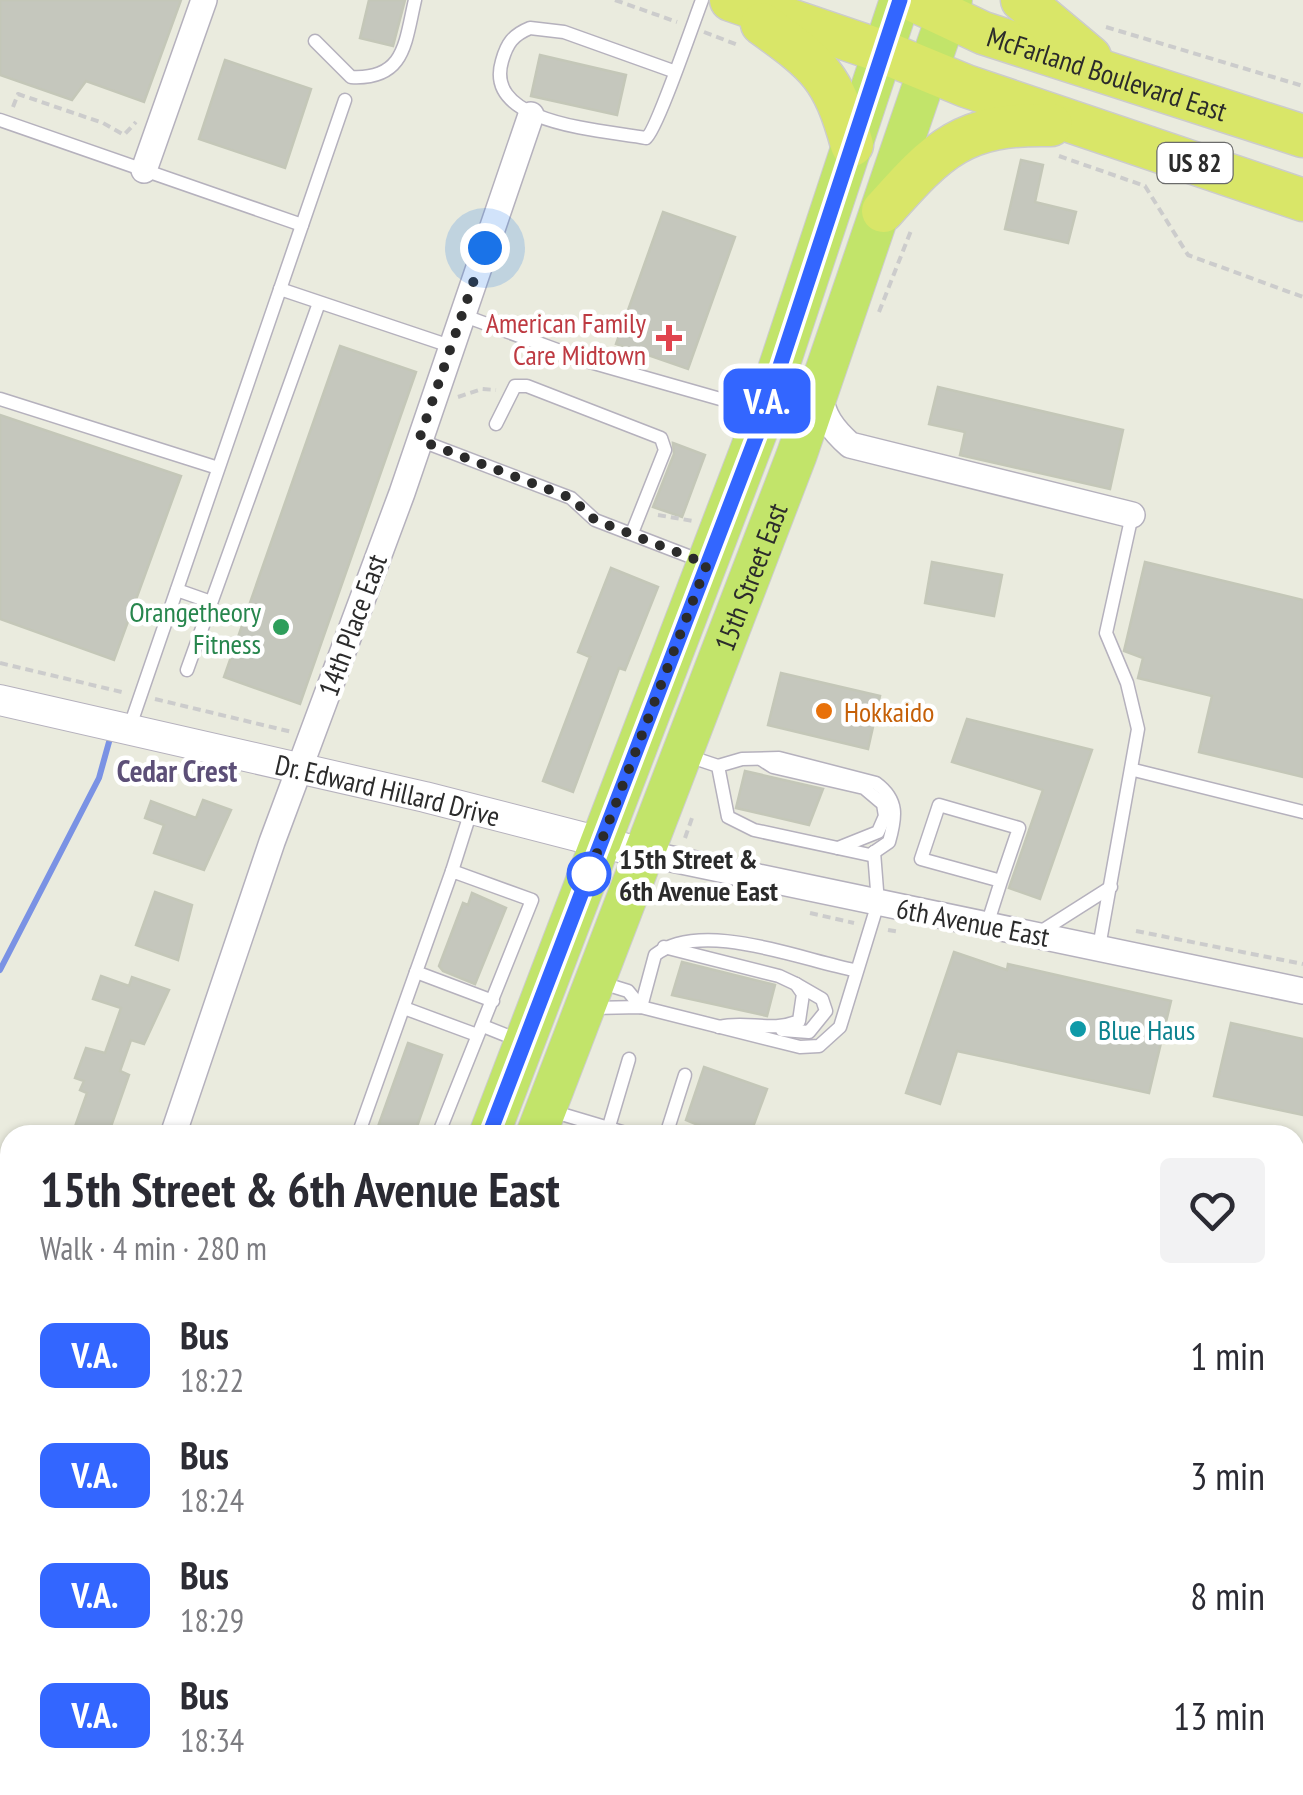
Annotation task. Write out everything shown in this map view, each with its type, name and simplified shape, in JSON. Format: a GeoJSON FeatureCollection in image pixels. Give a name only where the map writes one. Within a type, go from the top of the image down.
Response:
{"type":"FeatureCollection","features":[{"type":"Feature","properties":{"kind":"highway","name":"McFarland Boulevard East"},"geometry":{"type":"LineString","coordinates":[[730,0],[882,51],[930,74],[1303,200]]}},
{"type":"Feature","properties":{"kind":"highway"},"geometry":{"type":"LineString","coordinates":[[730,0],[814,62],[838,95],[852,145]]}},
{"type":"Feature","properties":{"kind":"highway"},"geometry":{"type":"LineString","coordinates":[[1022,0],[1119,78]]}},
{"type":"Feature","properties":{"kind":"highway","name":"McFarland Boulevard East"},"geometry":{"type":"LineString","coordinates":[[938,4],[983,32],[1303,136]]}},
{"type":"Feature","properties":{"kind":"highway"},"geometry":{"type":"LineString","coordinates":[[883,211],[955,140],[1007,124],[1086,126]]}},
{"type":"Feature","properties":{"kind":"main road","name":"15th Street East"},"geometry":{"type":"LineString","coordinates":[[494,1125],[764,412],[900,0]]}},
{"type":"Feature","properties":{"kind":"main road","name":"15th Street East"},"geometry":{"type":"LineString","coordinates":[[541,1122],[643,853],[700,760],[797,454],[930,74],[938,4]]}},
{"type":"Feature","properties":{"kind":"street"},"geometry":{"type":"LineString","coordinates":[[144,170],[204,0]]}},
{"type":"Feature","properties":{"kind":"street","name":"14th Place East"},"geometry":{"type":"LineString","coordinates":[[175,1125],[298,768],[419,440],[531,116]]}},
{"type":"Feature","properties":{"kind":"street"},"geometry":{"type":"LineString","coordinates":[[819,392],[822,411],[832,429],[850,444]]}},
{"type":"Feature","properties":{"kind":"street"},"geometry":{"type":"LineString","coordinates":[[797,454],[850,444],[1132,516]]}},
{"type":"Feature","properties":{"kind":"street","name":"Dr. Edward Hillard Drive"},"geometry":{"type":"LineString","coordinates":[[0,700],[472,809],[643,853]]}},
{"type":"Feature","properties":{"kind":"street","name":"6th Avenue East"},"geometry":{"type":"LineString","coordinates":[[643,853],[986,928],[1034,936],[1102,936],[1303,991]]}},
{"type":"Feature","properties":{"kind":"lane"},"geometry":{"type":"LineString","coordinates":[[316,41],[351,77],[372,78],[393,68],[399,58],[415,0]]}},
{"type":"Feature","properties":{"kind":"lane"},"geometry":{"type":"LineString","coordinates":[[673,71],[564,32],[530,28],[506,46],[498,72],[510,101],[531,116],[646,138],[657,127],[673,71],[702,0]]}},
{"type":"Feature","properties":{"kind":"lane"},"geometry":{"type":"LineString","coordinates":[[129,729],[345,100]]}},
{"type":"Feature","properties":{"kind":"lane"},"geometry":{"type":"LineString","coordinates":[[4,121],[302,225]]}},
{"type":"Feature","properties":{"kind":"lane"},"geometry":{"type":"LineString","coordinates":[[280,289],[450,346]]}},
{"type":"Feature","properties":{"kind":"lane"},"geometry":{"type":"LineString","coordinates":[[187,670],[319,303]]}},
{"type":"Feature","properties":{"kind":"lane"},"geometry":{"type":"LineString","coordinates":[[462,315],[590,362],[764,412]]}},
{"type":"Feature","properties":{"kind":"lane"},"geometry":{"type":"LineString","coordinates":[[496,424],[508,394],[515,386],[526,386],[666,442],[632,534]]}},
{"type":"Feature","properties":{"kind":"lane"},"geometry":{"type":"LineString","coordinates":[[0,399],[218,468]]}},
{"type":"Feature","properties":{"kind":"lane"},"geometry":{"type":"LineString","coordinates":[[419,440],[571,498],[595,520],[707,564]]}},
{"type":"Feature","properties":{"kind":"lane"},"geometry":{"type":"LineString","coordinates":[[1102,936],[1134,770],[1138,729],[1134,706],[1106,633],[1132,516]]}},
{"type":"Feature","properties":{"kind":"lane"},"geometry":{"type":"LineString","coordinates":[[177,590],[212,602]]}},
{"type":"Feature","properties":{"kind":"lane"},"geometry":{"type":"LineString","coordinates":[[780,758],[876,783],[888,792],[897,813],[889,842],[874,852],[835,849],[754,830],[728,817],[700,760],[760,759],[780,758]]}},
{"type":"Feature","properties":{"kind":"lane"},"geometry":{"type":"LineString","coordinates":[[760,759],[773,767],[864,788],[876,796],[885,816],[878,832],[835,849]]}},
{"type":"Feature","properties":{"kind":"lane"},"geometry":{"type":"LineString","coordinates":[[1134,770],[1303,812]]}},
{"type":"Feature","properties":{"kind":"lane"},"geometry":{"type":"LineString","coordinates":[[986,928],[1019,828],[938,805],[921,859],[1001,881]]}},
{"type":"Feature","properties":{"kind":"lane"},"geometry":{"type":"LineString","coordinates":[[362,1125],[472,809]]}},
{"type":"Feature","properties":{"kind":"lane"},"geometry":{"type":"LineString","coordinates":[[590,994],[716,1028],[800,1047],[819,1046],[840,1028],[854,970],[878,903],[874,852]]}},
{"type":"Feature","properties":{"kind":"lane"},"geometry":{"type":"LineString","coordinates":[[442,1125],[532,900],[452,871]]}},
{"type":"Feature","properties":{"kind":"lane"},"geometry":{"type":"LineString","coordinates":[[1034,936],[1110,887]]}},
{"type":"Feature","properties":{"kind":"lane"},"geometry":{"type":"LineString","coordinates":[[641,1007],[654,955],[687,938],[725,940],[854,970]]}},
{"type":"Feature","properties":{"kind":"lane"},"geometry":{"type":"LineString","coordinates":[[664,948],[796,984],[822,999],[826,1011],[809,1032],[738,1022],[716,1028]]}},
{"type":"Feature","properties":{"kind":"lane"},"geometry":{"type":"LineString","coordinates":[[416,972],[493,1001]]}},
{"type":"Feature","properties":{"kind":"lane"},"geometry":{"type":"LineString","coordinates":[[779,1030],[799,1021],[803,994],[796,984]]}},
{"type":"Feature","properties":{"kind":"lane"},"geometry":{"type":"LineString","coordinates":[[590,994],[628,991],[641,1007]]}},
{"type":"Feature","properties":{"kind":"lane"},"geometry":{"type":"LineString","coordinates":[[404,1008],[524,1043]]}},
{"type":"Feature","properties":{"kind":"lane"},"geometry":{"type":"LineString","coordinates":[[609,1125],[629,1059]]}},
{"type":"Feature","properties":{"kind":"lane"},"geometry":{"type":"LineString","coordinates":[[669,1125],[684,1075]]}},
{"type":"Feature","properties":{"kind":"path"},"geometry":{"type":"LineString","coordinates":[[616,0],[744,47]]}},
{"type":"Feature","properties":{"kind":"path"},"geometry":{"type":"LineString","coordinates":[[1095,24],[1303,86]]}},
{"type":"Feature","properties":{"kind":"path"},"geometry":{"type":"LineString","coordinates":[[4,121],[18,94],[103,123],[124,136],[138,121]]}},
{"type":"Feature","properties":{"kind":"path"},"geometry":{"type":"LineString","coordinates":[[1043,151],[1145,186],[1188,255],[1303,297]]}},
{"type":"Feature","properties":{"kind":"path"},"geometry":{"type":"LineString","coordinates":[[457,397],[482,389],[508,394]]}},
{"type":"Feature","properties":{"kind":"path"},"geometry":{"type":"LineString","coordinates":[[642,509],[698,522]]}},
{"type":"Feature","properties":{"kind":"path"},"geometry":{"type":"LineString","coordinates":[[0,663],[113,690]]}},
{"type":"Feature","properties":{"kind":"path"},"geometry":{"type":"LineString","coordinates":[[160,700],[311,736]]}},
{"type":"Feature","properties":{"kind":"path"},"geometry":{"type":"LineString","coordinates":[[1102,936],[1303,964]]}},
{"type":"Feature","properties":{"kind":"building"},"geometry":{"type":"Polygon","coordinates":[[[0,0],[181,0],[144,102],[86,81],[72,100],[0,75],[0,0]]]}},
{"type":"Feature","properties":{"kind":"building"},"geometry":{"type":"Polygon","coordinates":[[[369,0],[405,0],[393,46],[360,38],[369,0]]]}},
{"type":"Feature","properties":{"kind":"building"},"geometry":{"type":"Polygon","coordinates":[[[540,55],[626,75],[617,115],[531,96],[540,55]]]}},
{"type":"Feature","properties":{"kind":"building"},"geometry":{"type":"Polygon","coordinates":[[[225,60],[311,89],[285,168],[199,139],[225,60]]]}},
{"type":"Feature","properties":{"kind":"building"},"geometry":{"type":"Polygon","coordinates":[[[1021,160],[1043,165],[1035,202],[1076,212],[1068,243],[1005,229],[1021,160]]]}},
{"type":"Feature","properties":{"kind":"building"},"geometry":{"type":"Polygon","coordinates":[[[663,212],[735,237],[688,369],[616,344],[663,212]]]}},
{"type":"Feature","properties":{"kind":"building"},"geometry":{"type":"Polygon","coordinates":[[[340,346],[416,372],[300,704],[224,677],[340,346]]]}},
{"type":"Feature","properties":{"kind":"building"},"geometry":{"type":"Polygon","coordinates":[[[938,387],[1123,430],[1110,489],[960,455],[965,432],[929,424],[938,387]]]}},
{"type":"Feature","properties":{"kind":"building"},"geometry":{"type":"Polygon","coordinates":[[[0,415],[181,476],[114,660],[0,619],[0,415]]]}},
{"type":"Feature","properties":{"kind":"building"},"geometry":{"type":"Polygon","coordinates":[[[673,443],[705,455],[682,517],[653,507],[674,454],[673,443]]]}},
{"type":"Feature","properties":{"kind":"building"},"geometry":{"type":"Polygon","coordinates":[[[932,562],[1002,575],[994,616],[925,603],[932,562]]]}},
{"type":"Feature","properties":{"kind":"building"},"geometry":{"type":"Polygon","coordinates":[[[1145,562],[1303,600],[1303,777],[1199,752],[1212,696],[1138,678],[1143,658],[1124,651],[1145,562]]]}},
{"type":"Feature","properties":{"kind":"building"},"geometry":{"type":"Polygon","coordinates":[[[611,568],[658,587],[625,670],[619,668],[573,792],[543,781],[590,657],[578,652],[611,568]]]}},
{"type":"Feature","properties":{"kind":"building","name":"Hokkaido"},"geometry":{"type":"Polygon","coordinates":[[[781,673],[880,696],[868,749],[768,725],[781,673]]]}},
{"type":"Feature","properties":{"kind":"building"},"geometry":{"type":"Polygon","coordinates":[[[967,719],[1092,750],[1040,899],[1009,888],[1043,790],[952,762],[967,719]]]}},
{"type":"Feature","properties":{"kind":"building"},"geometry":{"type":"Polygon","coordinates":[[[745,771],[823,789],[809,825],[736,808],[745,771]]]}},
{"type":"Feature","properties":{"kind":"building"},"geometry":{"type":"Polygon","coordinates":[[[203,800],[231,810],[204,870],[154,853],[164,825],[145,818],[151,801],[196,818],[203,800]]]}},
{"type":"Feature","properties":{"kind":"building"},"geometry":{"type":"Polygon","coordinates":[[[155,892],[192,905],[178,960],[136,945],[155,892]]]}},
{"type":"Feature","properties":{"kind":"building"},"geometry":{"type":"Polygon","coordinates":[[[472,893],[506,908],[475,984],[439,966],[463,903],[468,905],[472,893]]]}},
{"type":"Feature","properties":{"kind":"building","name":"Blue Haus"},"geometry":{"type":"Polygon","coordinates":[[[954,952],[1007,970],[1008,964],[1171,1001],[1149,1093],[957,1051],[940,1104],[906,1093],[954,952]]]}},
{"type":"Feature","properties":{"kind":"building"},"geometry":{"type":"Polygon","coordinates":[[[682,962],[775,985],[767,1016],[672,995],[682,962]]]}},
{"type":"Feature","properties":{"kind":"building"},"geometry":{"type":"Polygon","coordinates":[[[101,976],[129,986],[132,977],[169,990],[144,1044],[131,1040],[120,1071],[129,1075],[112,1125],[76,1125],[87,1093],[80,1090],[84,1081],[75,1078],[86,1048],[105,1053],[121,1008],[93,999],[101,976]]]}},
{"type":"Feature","properties":{"kind":"building","name":"Blue Haus"},"geometry":{"type":"Polygon","coordinates":[[[1231,1023],[1303,1039],[1303,1115],[1214,1096],[1231,1023]]]}},
{"type":"Feature","properties":{"kind":"building"},"geometry":{"type":"Polygon","coordinates":[[[408,1043],[442,1055],[418,1125],[379,1125],[408,1043]]]}},
{"type":"Feature","properties":{"kind":"building"},"geometry":{"type":"Polygon","coordinates":[[[704,1067],[767,1089],[754,1125],[698,1125],[686,1120],[704,1067]]]}},
{"type":"Feature","properties":{"kind":"waterway"},"geometry":{"type":"LineString","coordinates":[[0,970],[99,778],[109,742]]}},
{"type":"Feature","properties":{"kind":"bus line","name":"V.A."},"geometry":{"type":"LineString","coordinates":[[493,1125],[760,427],[900,0]]}},
{"type":"Feature","properties":{"kind":"place","name":"American Family Care Midtown"},"geometry":{"type":"Point","coordinates":[669,338]}},
{"type":"Feature","properties":{"kind":"place","name":"Orangetheory Fitness"},"geometry":{"type":"Point","coordinates":[281,627]}},
{"type":"Feature","properties":{"kind":"place","name":"Hokkaido"},"geometry":{"type":"Point","coordinates":[824,711]}},
{"type":"Feature","properties":{"kind":"place","name":"15th Street & 6th Avenue East"},"geometry":{"type":"Point","coordinates":[589,874]}},
{"type":"Feature","properties":{"kind":"place","name":"Blue Haus"},"geometry":{"type":"Point","coordinates":[1078,1029]}},
{"type":"Feature","properties":{"kind":"district","name":"Cedar Crest"},"geometry":{"type":"Point","coordinates":[177,770]}},
{"type":"Feature","properties":{"kind":"route"},"geometry":{"type":"LineString","coordinates":[[485,248],[419,440],[571,498],[595,520],[707,564],[589,874]]}}]}
